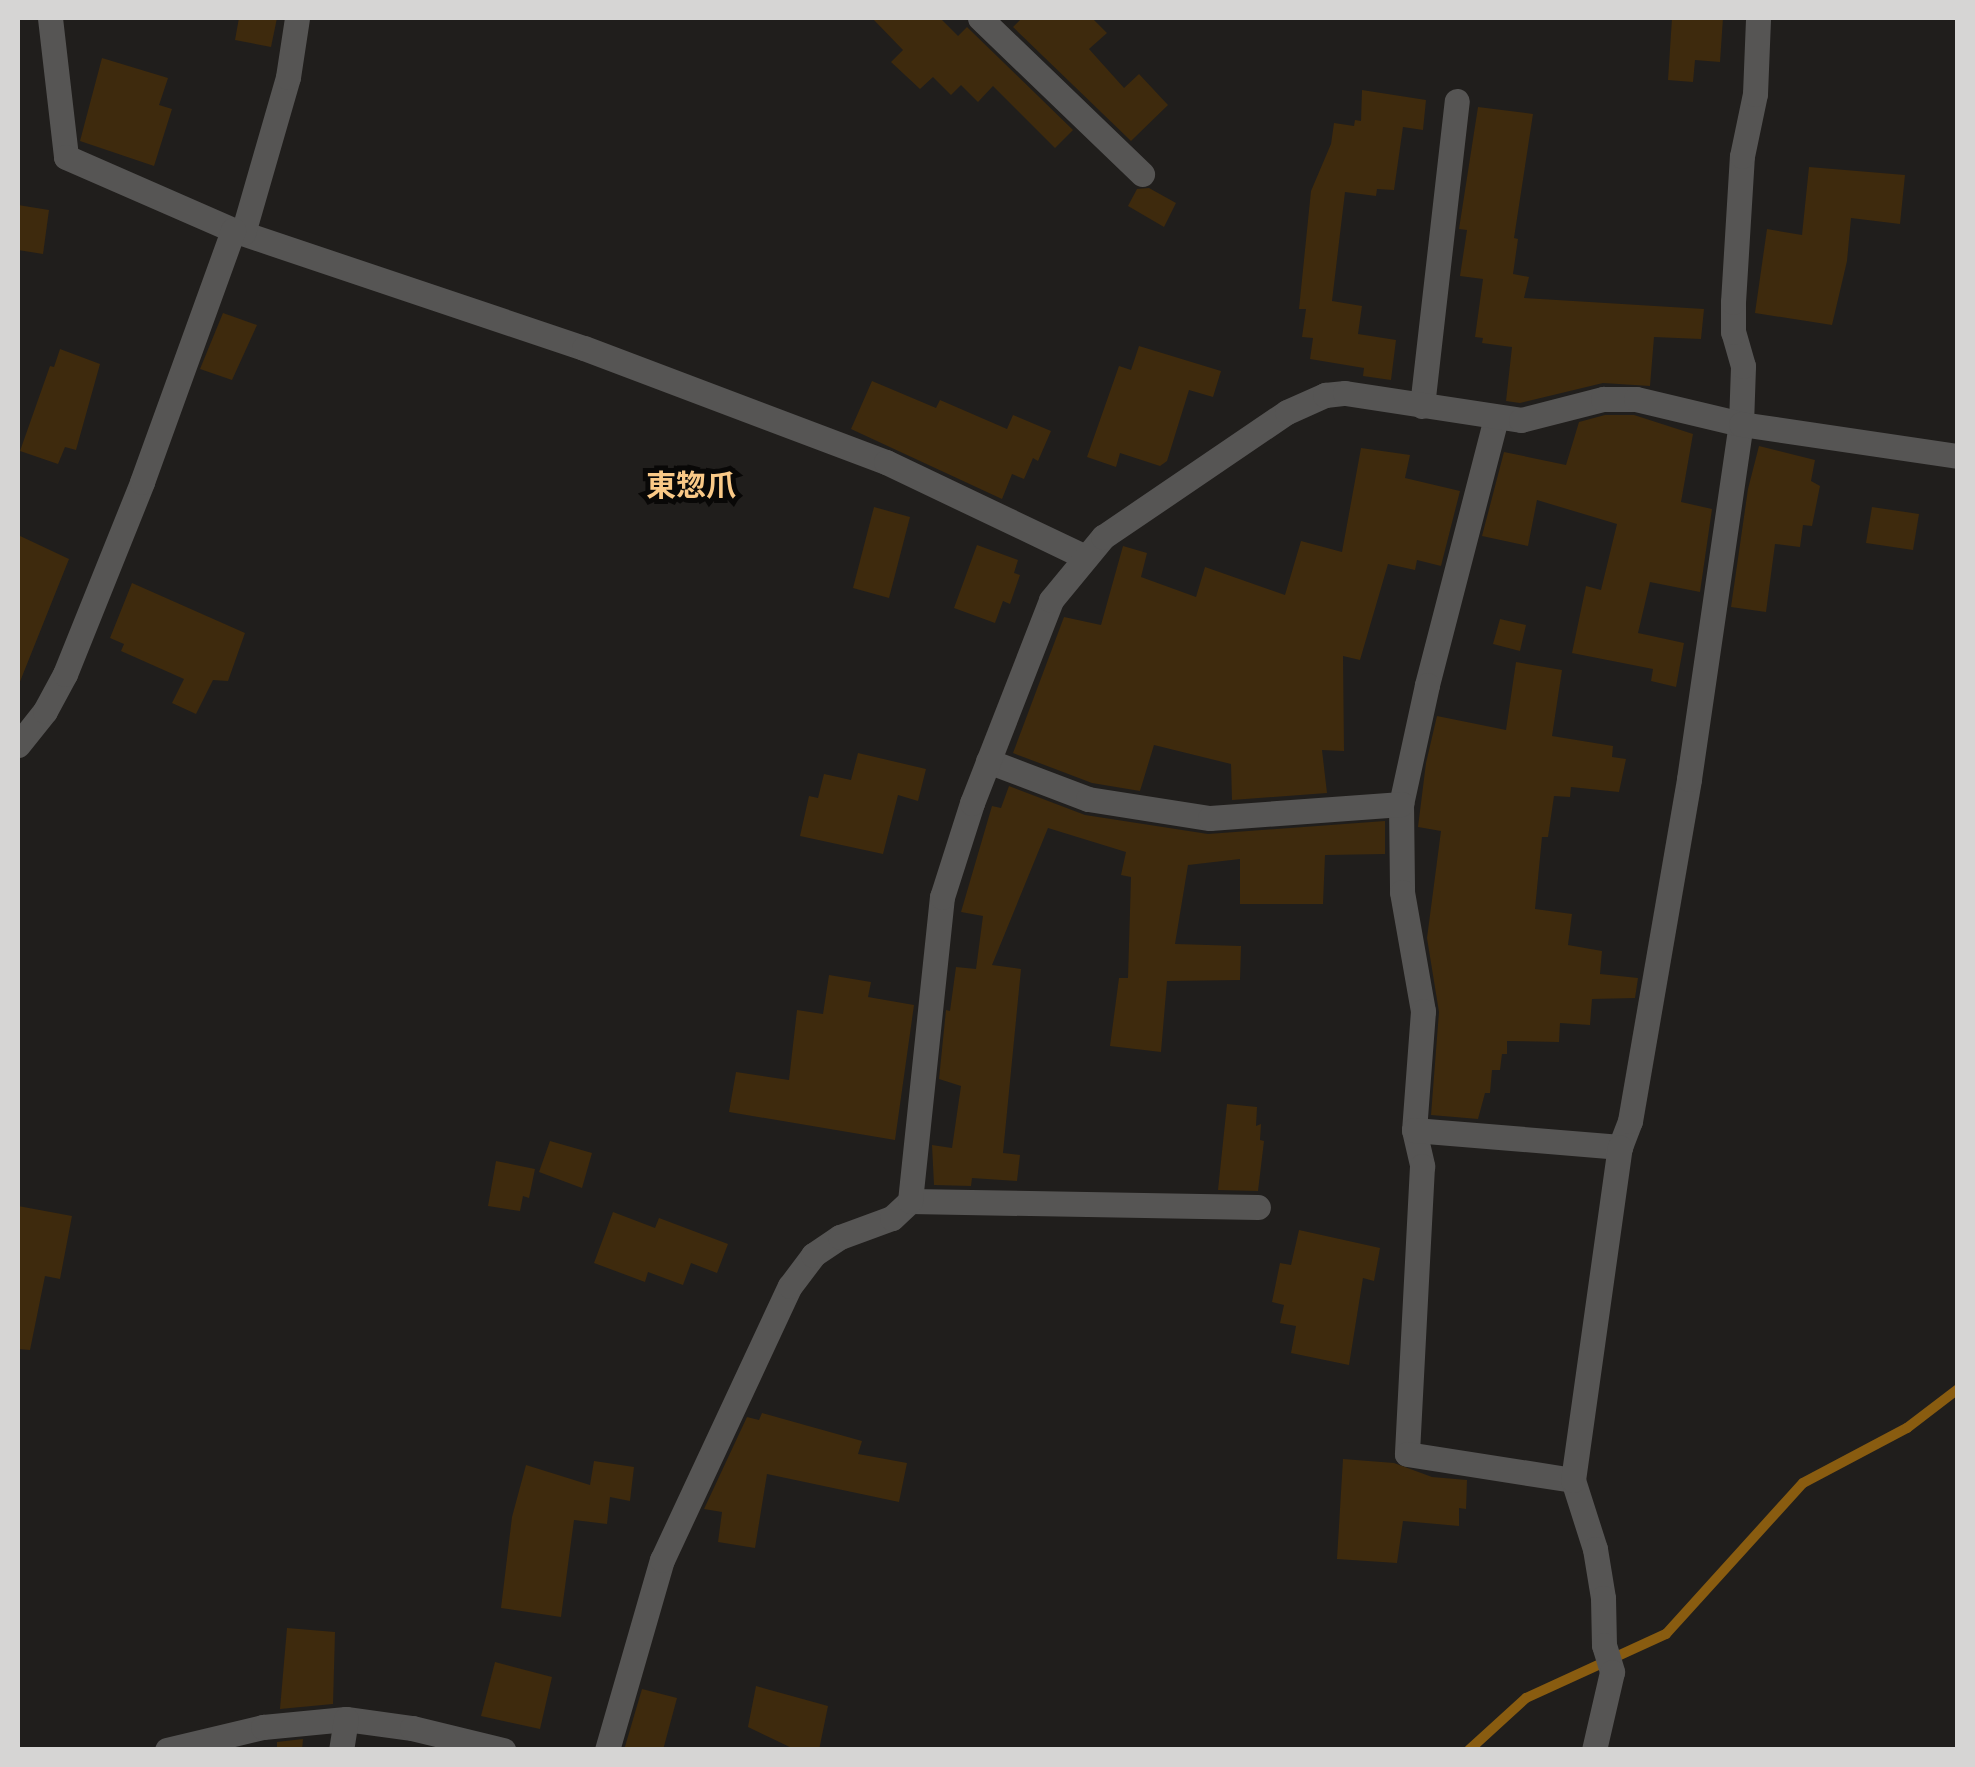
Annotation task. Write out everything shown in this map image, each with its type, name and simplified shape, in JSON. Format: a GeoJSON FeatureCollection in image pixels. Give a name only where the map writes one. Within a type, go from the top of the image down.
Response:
{"type":"FeatureCollection","features":[{"type":"Feature","properties":{"kind":"street"},"geometry":{"type":"LineString","coordinates":[[50,18],[66,157],[238,232],[584,348],[886,462],[1083,556]]}},
{"type":"Feature","properties":{"kind":"street"},"geometry":{"type":"LineString","coordinates":[[18,745],[45,711],[65,674],[238,232],[288,78],[297,18]]}},
{"type":"Feature","properties":{"kind":"street"},"geometry":{"type":"LineString","coordinates":[[980,18],[1142,174]]}},
{"type":"Feature","properties":{"kind":"street"},"geometry":{"type":"LineString","coordinates":[[1594,1750],[1612,1672],[1604,1645],[1604,1598],[1596,1549],[1573,1480],[1620,1148],[1630,1121],[1689,779],[1742,424],[1742,366],[1733,332],[1733,302],[1742,156],[1754,94],[1758,18]]}},
{"type":"Feature","properties":{"kind":"street"},"geometry":{"type":"LineString","coordinates":[[1422,406],[1458,101]]}},
{"type":"Feature","properties":{"kind":"street"},"geometry":{"type":"LineString","coordinates":[[607,1750],[662,1560],[790,1286],[813,1255],[840,1237],[892,1218],[910,1201],[942,897],[988,762],[1051,600],[1083,556],[1137,512],[1304,402],[1345,393],[1521,420],[1603,399],[1636,399],[1742,424],[1958,456]]}},
{"type":"Feature","properties":{"kind":"street"},"geometry":{"type":"LineString","coordinates":[[1496,418],[1427,685],[1401,804],[1402,892],[1423,1011],[1414,1130],[1422,1166],[1407,1454],[1573,1480]]}},
{"type":"Feature","properties":{"kind":"street"},"geometry":{"type":"LineString","coordinates":[[988,762],[1088,800],[1210,818],[1401,804]]}},
{"type":"Feature","properties":{"kind":"street"},"geometry":{"type":"LineString","coordinates":[[1414,1130],[1620,1148]]}},
{"type":"Feature","properties":{"kind":"street"},"geometry":{"type":"LineString","coordinates":[[910,1201],[1258,1207]]}},
{"type":"Feature","properties":{"kind":"street"},"geometry":{"type":"LineString","coordinates":[[340,1750],[346,1719]]}},
{"type":"Feature","properties":{"kind":"street"},"geometry":{"type":"LineString","coordinates":[[167,1750],[263,1727],[346,1719],[412,1728],[503,1750]]}},
{"type":"Feature","properties":{"kind":"building"},"geometry":{"type":"Polygon","coordinates":[[[239,18],[277,18],[271,47],[235,40],[239,18]]]}},
{"type":"Feature","properties":{"kind":"building"},"geometry":{"type":"Polygon","coordinates":[[[872,18],[940,18],[958,36],[967,27],[1073,130],[1055,148],[993,86],[978,102],[961,85],[951,95],[933,77],[920,89],[891,62],[903,50],[872,18]]]}},
{"type":"Feature","properties":{"kind":"building"},"geometry":{"type":"Polygon","coordinates":[[[1022,18],[1092,18],[1107,33],[1089,49],[1124,88],[1139,74],[1168,105],[1131,141],[1013,27],[1022,18]]]}},
{"type":"Feature","properties":{"kind":"building"},"geometry":{"type":"Polygon","coordinates":[[[1672,18],[1723,18],[1720,62],[1695,60],[1693,82],[1668,80],[1672,18]]]}},
{"type":"Feature","properties":{"kind":"building"},"geometry":{"type":"Polygon","coordinates":[[[102,58],[168,78],[159,105],[172,109],[154,166],[80,141],[102,58]]]}},
{"type":"Feature","properties":{"kind":"building"},"geometry":{"type":"Polygon","coordinates":[[[1362,90],[1426,100],[1423,130],[1403,127],[1394,190],[1377,189],[1376,196],[1345,192],[1332,301],[1362,306],[1358,334],[1396,340],[1391,380],[1363,376],[1364,368],[1310,359],[1313,338],[1302,337],[1306,309],[1299,309],[1311,191],[1331,144],[1334,123],[1354,126],[1355,120],[1361,121],[1362,90]]]}},
{"type":"Feature","properties":{"kind":"building"},"geometry":{"type":"Polygon","coordinates":[[[1478,107],[1533,114],[1514,238],[1518,239],[1513,274],[1529,277],[1524,298],[1704,309],[1701,339],[1654,337],[1650,386],[1603,383],[1520,403],[1506,401],[1512,347],[1482,343],[1483,338],[1475,337],[1483,279],[1460,276],[1467,230],[1459,229],[1478,107]]]}},
{"type":"Feature","properties":{"kind":"building"},"geometry":{"type":"Polygon","coordinates":[[[1809,167],[1905,175],[1900,224],[1851,218],[1847,261],[1832,325],[1755,313],[1767,229],[1802,235],[1809,167]]]}},
{"type":"Feature","properties":{"kind":"building"},"geometry":{"type":"Polygon","coordinates":[[[1149,188],[1176,203],[1164,227],[1128,206],[1137,189],[1149,188]]]}},
{"type":"Feature","properties":{"kind":"building"},"geometry":{"type":"Polygon","coordinates":[[[18,205],[49,210],[43,254],[18,250],[18,205]]]}},
{"type":"Feature","properties":{"kind":"building"},"geometry":{"type":"Polygon","coordinates":[[[223,313],[257,325],[232,380],[200,369],[223,313]]]}},
{"type":"Feature","properties":{"kind":"building"},"geometry":{"type":"Polygon","coordinates":[[[1139,346],[1221,371],[1213,397],[1189,390],[1167,461],[1160,466],[1120,453],[1116,467],[1087,457],[1119,366],[1131,370],[1139,346]]]}},
{"type":"Feature","properties":{"kind":"building"},"geometry":{"type":"Polygon","coordinates":[[[60,349],[100,364],[76,450],[65,447],[58,464],[20,451],[50,366],[54,367],[60,349]]]}},
{"type":"Feature","properties":{"kind":"building"},"geometry":{"type":"Polygon","coordinates":[[[872,381],[936,408],[940,400],[1007,429],[1013,415],[1051,431],[1038,461],[1033,458],[1024,479],[1012,474],[1002,499],[851,429],[872,381]]]}},
{"type":"Feature","properties":{"kind":"building"},"geometry":{"type":"Polygon","coordinates":[[[1605,415],[1634,415],[1693,434],[1681,502],[1712,509],[1700,592],[1650,582],[1638,633],[1684,643],[1676,687],[1651,681],[1653,669],[1572,653],[1586,586],[1601,590],[1617,524],[1537,500],[1528,546],[1482,536],[1504,452],[1566,465],[1579,422],[1605,415]]]}},
{"type":"Feature","properties":{"kind":"building"},"geometry":{"type":"Polygon","coordinates":[[[1759,446],[1815,460],[1811,481],[1820,486],[1812,526],[1803,525],[1800,547],[1775,544],[1766,612],[1731,607],[1748,489],[1759,446]]]}},
{"type":"Feature","properties":{"kind":"building"},"geometry":{"type":"Polygon","coordinates":[[[1361,448],[1410,455],[1405,478],[1460,491],[1441,566],[1417,560],[1415,570],[1388,564],[1360,660],[1343,656],[1344,751],[1322,750],[1327,793],[1232,800],[1231,764],[1154,745],[1140,791],[1092,783],[1013,753],[1064,617],[1101,625],[1123,546],[1147,553],[1141,577],[1196,597],[1205,567],[1285,595],[1301,541],[1342,552],[1361,448]]]}},
{"type":"Feature","properties":{"kind":"building"},"geometry":{"type":"Polygon","coordinates":[[[874,507],[910,517],[889,598],[853,588],[874,507]]]}},
{"type":"Feature","properties":{"kind":"building"},"geometry":{"type":"Polygon","coordinates":[[[1872,507],[1919,514],[1913,550],[1866,543],[1872,507]]]}},
{"type":"Feature","properties":{"kind":"building"},"geometry":{"type":"Polygon","coordinates":[[[18,535],[69,559],[19,684],[18,683],[18,535]]]}},
{"type":"Feature","properties":{"kind":"building"},"geometry":{"type":"Polygon","coordinates":[[[977,545],[1018,560],[1014,573],[1020,575],[1010,604],[1003,601],[995,623],[954,608],[977,545]]]}},
{"type":"Feature","properties":{"kind":"building"},"geometry":{"type":"Polygon","coordinates":[[[132,583],[245,633],[228,681],[213,680],[196,714],[172,703],[184,679],[121,651],[124,644],[110,638],[132,583]]]}},
{"type":"Feature","properties":{"kind":"building"},"geometry":{"type":"Polygon","coordinates":[[[1500,619],[1526,625],[1520,651],[1493,644],[1500,619]]]}},
{"type":"Feature","properties":{"kind":"building"},"geometry":{"type":"Polygon","coordinates":[[[1516,662],[1562,670],[1552,736],[1613,746],[1612,757],[1626,759],[1619,792],[1571,787],[1570,797],[1554,796],[1548,837],[1542,837],[1535,909],[1572,914],[1568,945],[1602,951],[1600,974],[1638,978],[1635,998],[1592,999],[1590,1025],[1560,1023],[1559,1042],[1507,1041],[1507,1054],[1502,1054],[1500,1070],[1492,1070],[1490,1093],[1485,1093],[1478,1119],[1431,1115],[1439,1012],[1427,938],[1441,831],[1418,827],[1426,763],[1437,716],[1506,730],[1516,662]]]}},
{"type":"Feature","properties":{"kind":"building"},"geometry":{"type":"Polygon","coordinates":[[[858,753],[926,769],[918,801],[898,795],[883,854],[800,836],[809,796],[818,798],[824,774],[851,780],[858,753]]]}},
{"type":"Feature","properties":{"kind":"building"},"geometry":{"type":"Polygon","coordinates":[[[1009,786],[1085,815],[1208,834],[1385,821],[1385,854],[1325,855],[1323,904],[1240,904],[1240,859],[1188,865],[1175,944],[1241,946],[1240,980],[1167,981],[1161,1052],[1110,1046],[1119,978],[1128,978],[1131,877],[1121,875],[1126,852],[1048,828],[992,965],[1021,969],[1003,1153],[1020,1155],[1017,1181],[972,1178],[971,1186],[934,1185],[932,1145],[952,1148],[961,1086],[939,1079],[946,1010],[950,1011],[956,967],[976,969],[983,916],[961,912],[992,806],[1001,808],[1009,786]]]}},
{"type":"Feature","properties":{"kind":"building"},"geometry":{"type":"Polygon","coordinates":[[[829,975],[871,982],[868,997],[914,1005],[895,1140],[729,1112],[736,1072],[789,1080],[797,1010],[823,1014],[829,975]]]}},
{"type":"Feature","properties":{"kind":"building"},"geometry":{"type":"Polygon","coordinates":[[[1227,1104],[1257,1107],[1256,1126],[1261,1124],[1260,1140],[1264,1141],[1258,1191],[1218,1190],[1227,1104]]]}},
{"type":"Feature","properties":{"kind":"building"},"geometry":{"type":"Polygon","coordinates":[[[550,1141],[592,1153],[582,1188],[539,1172],[550,1141]]]}},
{"type":"Feature","properties":{"kind":"building"},"geometry":{"type":"Polygon","coordinates":[[[496,1161],[535,1169],[529,1198],[523,1196],[520,1211],[488,1206],[496,1161]]]}},
{"type":"Feature","properties":{"kind":"building"},"geometry":{"type":"Polygon","coordinates":[[[18,1206],[72,1216],[60,1279],[45,1276],[30,1350],[18,1349],[18,1206]]]}},
{"type":"Feature","properties":{"kind":"building"},"geometry":{"type":"Polygon","coordinates":[[[613,1212],[655,1228],[659,1218],[728,1244],[717,1273],[691,1263],[683,1285],[648,1272],[645,1282],[594,1263],[613,1212]]]}},
{"type":"Feature","properties":{"kind":"building"},"geometry":{"type":"Polygon","coordinates":[[[1299,1230],[1380,1248],[1374,1281],[1363,1278],[1349,1365],[1291,1353],[1296,1326],[1280,1323],[1284,1305],[1272,1302],[1280,1263],[1291,1265],[1299,1230]]]}},
{"type":"Feature","properties":{"kind":"building"},"geometry":{"type":"Polygon","coordinates":[[[762,1413],[862,1441],[858,1454],[907,1463],[899,1502],[767,1474],[755,1548],[718,1542],[722,1512],[704,1509],[747,1417],[759,1420],[762,1413]]]}},
{"type":"Feature","properties":{"kind":"building"},"geometry":{"type":"Polygon","coordinates":[[[1343,1459],[1394,1463],[1432,1477],[1467,1480],[1466,1509],[1459,1508],[1459,1526],[1403,1521],[1397,1563],[1337,1559],[1343,1459]]]}},
{"type":"Feature","properties":{"kind":"building"},"geometry":{"type":"Polygon","coordinates":[[[594,1461],[634,1467],[630,1501],[610,1497],[607,1524],[574,1520],[561,1617],[501,1608],[512,1517],[526,1465],[590,1485],[594,1461]]]}},
{"type":"Feature","properties":{"kind":"building"},"geometry":{"type":"Polygon","coordinates":[[[287,1628],[335,1632],[333,1704],[280,1709],[287,1628]]]}},
{"type":"Feature","properties":{"kind":"building"},"geometry":{"type":"Polygon","coordinates":[[[495,1662],[552,1677],[540,1729],[481,1716],[495,1662]]]}},
{"type":"Feature","properties":{"kind":"building"},"geometry":{"type":"Polygon","coordinates":[[[756,1686],[828,1706],[819,1750],[796,1750],[748,1727],[756,1686]]]}},
{"type":"Feature","properties":{"kind":"building"},"geometry":{"type":"Polygon","coordinates":[[[642,1689],[677,1698],[663,1750],[624,1750],[642,1689]]]}},
{"type":"Feature","properties":{"kind":"building"},"geometry":{"type":"Polygon","coordinates":[[[303,1739],[302,1750],[277,1750],[277,1742],[303,1739]]]}},
{"type":"Feature","properties":{"kind":"waterway"},"geometry":{"type":"LineString","coordinates":[[1469,1750],[1526,1698],[1666,1634],[1803,1483],[1907,1428],[1958,1389]]}},
{"type":"Feature","properties":{"kind":"district","name":"東惣爪"},"geometry":{"type":"Point","coordinates":[691,486]}}]}
